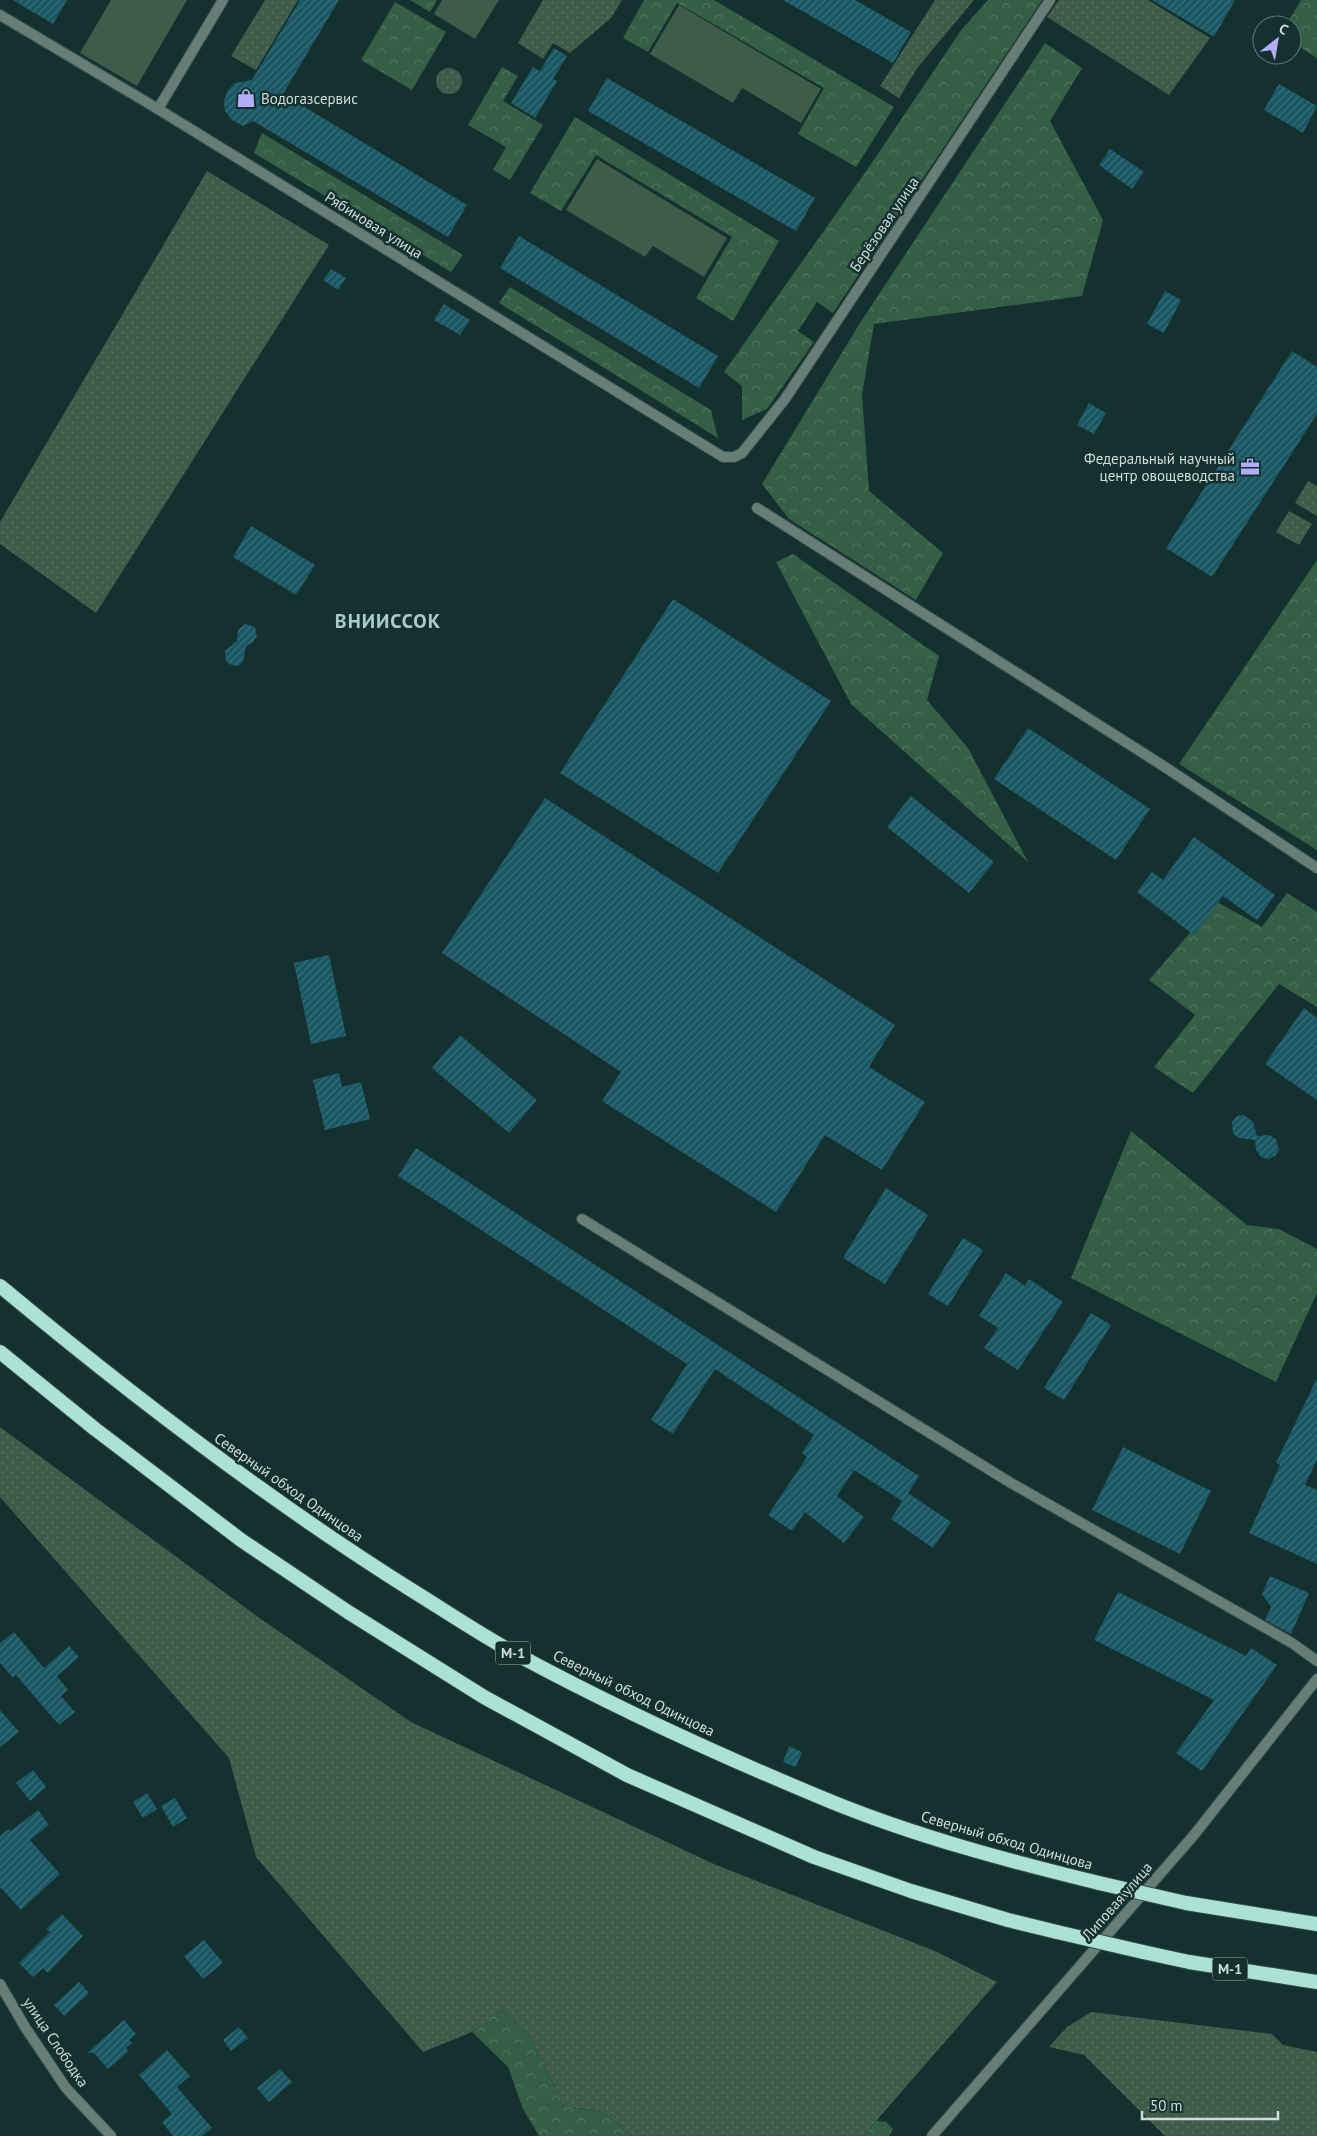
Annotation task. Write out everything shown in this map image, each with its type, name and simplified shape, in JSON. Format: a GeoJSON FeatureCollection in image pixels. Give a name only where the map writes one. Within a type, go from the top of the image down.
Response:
{"type":"FeatureCollection","features":[{"type":"Feature","properties":{"kind":"highway","name":"Северный обход Одинцова"},"geometry":{"type":"LineString","coordinates":[[0,1286],[126,1387],[268,1496],[380,1570],[514,1653],[650,1722],[833,1802],[967,1848],[1099,1883],[1186,1903],[1317,1924]]}},
{"type":"Feature","properties":{"kind":"highway","name":"М-1"},"geometry":{"type":"LineString","coordinates":[[0,1352],[95,1429],[241,1540],[348,1612],[492,1702],[627,1775],[814,1856],[920,1893],[1008,1920],[1189,1962],[1317,1982]]}},
{"type":"Feature","properties":{"kind":"street"},"geometry":{"type":"LineString","coordinates":[[158,109],[223,0]]}},
{"type":"Feature","properties":{"kind":"street","name":"Берёзовая улица"},"geometry":{"type":"LineString","coordinates":[[734,457],[742,453],[784,399],[1050,0]]}},
{"type":"Feature","properties":{"kind":"street","name":"Рябиновая улица"},"geometry":{"type":"LineString","coordinates":[[0,15],[158,109],[723,457],[734,457]]}},
{"type":"Feature","properties":{"kind":"street"},"geometry":{"type":"LineString","coordinates":[[757,508],[1165,766],[1317,868]]}},
{"type":"Feature","properties":{"kind":"street"},"geometry":{"type":"LineString","coordinates":[[582,1219],[1011,1483],[1292,1644],[1317,1661]]}},
{"type":"Feature","properties":{"kind":"street","name":"Липовая улица"},"geometry":{"type":"LineString","coordinates":[[932,2136],[1194,1835],[1317,1679]]}},
{"type":"Feature","properties":{"kind":"street","name":"улица Слободка"},"geometry":{"type":"LineString","coordinates":[[0,1984],[25,2027],[66,2088],[111,2136]]}},
{"type":"Feature","properties":{"kind":"green space"},"geometry":{"type":"Polygon","coordinates":[[[111,0],[187,0],[137,86],[80,53],[111,0]]]}},
{"type":"Feature","properties":{"kind":"green space"},"geometry":{"type":"Polygon","coordinates":[[[265,0],[298,0],[256,70],[231,56],[265,0]]]}},
{"type":"Feature","properties":{"kind":"green space"},"geometry":{"type":"Polygon","coordinates":[[[410,0],[437,0],[430,12],[410,0]]]}},
{"type":"Feature","properties":{"kind":"green space"},"geometry":{"type":"Polygon","coordinates":[[[442,0],[499,0],[475,39],[434,14],[442,0]]]}},
{"type":"Feature","properties":{"kind":"green space"},"geometry":{"type":"Polygon","coordinates":[[[543,0],[622,0],[611,18],[570,53],[553,43],[543,59],[518,43],[543,0]]]}},
{"type":"Feature","properties":{"kind":"green space"},"geometry":{"type":"Polygon","coordinates":[[[644,0],[714,0],[894,107],[856,167],[798,134],[824,88],[677,3],[648,52],[623,38],[644,0]]]}},
{"type":"Feature","properties":{"kind":"green space"},"geometry":{"type":"Polygon","coordinates":[[[935,0],[974,0],[918,67],[899,98],[880,86],[935,0]]]}},
{"type":"Feature","properties":{"kind":"green space"},"geometry":{"type":"Polygon","coordinates":[[[988,0],[1042,0],[833,313],[817,302],[798,331],[814,342],[767,409],[742,420],[742,386],[724,372],[869,167],[962,29],[988,0]]]}},
{"type":"Feature","properties":{"kind":"green space"},"geometry":{"type":"Polygon","coordinates":[[[1059,0],[1148,0],[1210,38],[1169,95],[1047,17],[1059,0]]]}},
{"type":"Feature","properties":{"kind":"green space"},"geometry":{"type":"Polygon","coordinates":[[[1301,0],[1317,0],[1317,58],[1302,48],[1302,15],[1292,15],[1301,0]]]}},
{"type":"Feature","properties":{"kind":"green space"},"geometry":{"type":"Polygon","coordinates":[[[395,2],[446,32],[412,90],[361,60],[395,2]]]}},
{"type":"Feature","properties":{"kind":"green space"},"geometry":{"type":"Polygon","coordinates":[[[679,5],[821,89],[801,123],[742,88],[733,103],[650,54],[679,5]]]}},
{"type":"Feature","properties":{"kind":"green space"},"geometry":{"type":"Polygon","coordinates":[[[1045,43],[1082,68],[1050,121],[1103,220],[1082,296],[874,324],[862,395],[869,491],[943,553],[916,600],[789,519],[762,484],[860,323],[1045,43]]]}},
{"type":"Feature","properties":{"kind":"green space"},"geometry":{"type":"Polygon","coordinates":[[[502,67],[518,76],[503,101],[543,125],[510,180],[493,170],[506,147],[468,125],[502,67]]]}},
{"type":"Feature","properties":{"kind":"green space"},"geometry":{"type":"Polygon","coordinates":[[[449,68],[458,72],[462,81],[458,90],[449,94],[440,90],[436,81],[440,72],[449,68]]]}},
{"type":"Feature","properties":{"kind":"green space"},"geometry":{"type":"Polygon","coordinates":[[[575,117],[779,241],[733,321],[696,298],[732,237],[596,155],[561,211],[530,193],[575,117]]]}},
{"type":"Feature","properties":{"kind":"green space"},"geometry":{"type":"Polygon","coordinates":[[[262,133],[463,255],[451,272],[254,153],[262,133]]]}},
{"type":"Feature","properties":{"kind":"green space"},"geometry":{"type":"Polygon","coordinates":[[[597,159],[727,238],[704,277],[653,246],[645,257],[566,210],[597,159]]]}},
{"type":"Feature","properties":{"kind":"green space"},"geometry":{"type":"Polygon","coordinates":[[[207,171],[329,245],[96,613],[0,544],[0,522],[207,171]]]}},
{"type":"Feature","properties":{"kind":"green space"},"geometry":{"type":"Polygon","coordinates":[[[510,287],[711,410],[718,438],[499,303],[510,287]]]}},
{"type":"Feature","properties":{"kind":"green space"},"geometry":{"type":"Polygon","coordinates":[[[1308,481],[1317,486],[1317,516],[1295,503],[1308,481]]]}},
{"type":"Feature","properties":{"kind":"green space"},"geometry":{"type":"Polygon","coordinates":[[[1289,511],[1312,524],[1299,545],[1276,532],[1289,511]]]}},
{"type":"Feature","properties":{"kind":"green space"},"geometry":{"type":"Polygon","coordinates":[[[793,554],[939,656],[927,700],[968,748],[1028,862],[851,704],[776,562],[793,554]]]}},
{"type":"Feature","properties":{"kind":"green space"},"geometry":{"type":"Polygon","coordinates":[[[1317,560],[1317,850],[1179,764],[1317,560]]]}},
{"type":"Feature","properties":{"kind":"green space"},"geometry":{"type":"Polygon","coordinates":[[[1287,893],[1317,912],[1317,1007],[1279,984],[1193,1093],[1154,1067],[1195,1015],[1149,980],[1217,902],[1262,927],[1287,893]]]}},
{"type":"Feature","properties":{"kind":"green space"},"geometry":{"type":"Polygon","coordinates":[[[1131,1131],[1247,1225],[1279,1229],[1317,1249],[1317,1293],[1276,1382],[1071,1278],[1131,1131]]]}},
{"type":"Feature","properties":{"kind":"green space"},"geometry":{"type":"Polygon","coordinates":[[[0,1427],[258,1617],[411,1722],[716,1865],[935,1951],[997,1982],[863,2136],[632,2136],[602,2112],[564,2106],[530,2036],[501,2009],[472,2032],[423,2052],[256,1857],[229,1758],[0,1497],[0,1427]]]}},
{"type":"Feature","properties":{"kind":"green space"},"geometry":{"type":"Polygon","coordinates":[[[501,2009],[530,2036],[564,2106],[602,2112],[632,2136],[539,2136],[523,2109],[508,2067],[472,2032],[501,2009]]]}},
{"type":"Feature","properties":{"kind":"green space"},"geometry":{"type":"Polygon","coordinates":[[[1091,2012],[1272,2034],[1283,2045],[1317,2052],[1317,2136],[1165,2136],[1084,2055],[1049,2047],[1067,2027],[1091,2012]]]}},
{"type":"Feature","properties":{"kind":"green space"},"geometry":{"type":"Polygon","coordinates":[[[876,2121],[886,2122],[893,2129],[889,2136],[863,2136],[876,2121]]]}},
{"type":"Feature","properties":{"kind":"building"},"geometry":{"type":"Polygon","coordinates":[[[13,0],[67,0],[53,24],[13,0]]]}},
{"type":"Feature","properties":{"kind":"building"},"geometry":{"type":"Polygon","coordinates":[[[300,0],[339,0],[283,94],[467,205],[448,237],[253,121],[243,126],[232,120],[225,111],[224,101],[228,90],[235,83],[252,80],[300,0]]]}},
{"type":"Feature","properties":{"kind":"building"},"geometry":{"type":"Polygon","coordinates":[[[783,0],[855,0],[911,32],[893,63],[783,0]]]}},
{"type":"Feature","properties":{"kind":"building"},"geometry":{"type":"Polygon","coordinates":[[[1152,0],[1235,0],[1214,37],[1152,0]]]}},
{"type":"Feature","properties":{"kind":"building"},"geometry":{"type":"Polygon","coordinates":[[[554,48],[567,56],[553,79],[557,81],[535,118],[511,103],[533,67],[540,71],[554,48]]]}},
{"type":"Feature","properties":{"kind":"building"},"geometry":{"type":"Polygon","coordinates":[[[607,78],[815,198],[796,231],[588,111],[607,78]]]}},
{"type":"Feature","properties":{"kind":"building"},"geometry":{"type":"Polygon","coordinates":[[[1279,84],[1317,106],[1303,133],[1264,110],[1279,84]]]}},
{"type":"Feature","properties":{"kind":"building"},"geometry":{"type":"Polygon","coordinates":[[[1110,149],[1144,172],[1132,189],[1099,165],[1110,149]]]}},
{"type":"Feature","properties":{"kind":"building"},"geometry":{"type":"Polygon","coordinates":[[[519,236],[718,356],[699,388],[500,268],[519,236]]]}},
{"type":"Feature","properties":{"kind":"building"},"geometry":{"type":"Polygon","coordinates":[[[331,269],[346,278],[338,290],[323,280],[331,269]]]}},
{"type":"Feature","properties":{"kind":"building"},"geometry":{"type":"Polygon","coordinates":[[[1165,291],[1181,300],[1164,333],[1147,324],[1165,291]]]}},
{"type":"Feature","properties":{"kind":"building"},"geometry":{"type":"Polygon","coordinates":[[[444,304],[470,320],[460,335],[434,320],[444,304]]]}},
{"type":"Feature","properties":{"kind":"building","name":"Федеральный научный центр овощеводства"},"geometry":{"type":"Polygon","coordinates":[[[1292,351],[1317,367],[1317,414],[1212,577],[1166,548],[1292,351]]]}},
{"type":"Feature","properties":{"kind":"building"},"geometry":{"type":"Polygon","coordinates":[[[1089,403],[1106,413],[1094,434],[1077,425],[1089,403]]]}},
{"type":"Feature","properties":{"kind":"building"},"geometry":{"type":"Polygon","coordinates":[[[251,526],[315,565],[296,595],[233,557],[251,526]]]}},
{"type":"Feature","properties":{"kind":"building"},"geometry":{"type":"Polygon","coordinates":[[[673,599],[831,701],[718,873],[560,773],[673,599]]]}},
{"type":"Feature","properties":{"kind":"building"},"geometry":{"type":"Polygon","coordinates":[[[245,624],[255,627],[257,636],[253,642],[246,646],[243,661],[238,666],[231,665],[226,661],[225,651],[237,641],[238,630],[245,624]]]}},
{"type":"Feature","properties":{"kind":"building"},"geometry":{"type":"Polygon","coordinates":[[[1028,728],[1150,809],[1116,860],[994,779],[1028,728]]]}},
{"type":"Feature","properties":{"kind":"building"},"geometry":{"type":"Polygon","coordinates":[[[911,796],[994,862],[969,893],[887,827],[911,796]]]}},
{"type":"Feature","properties":{"kind":"building"},"geometry":{"type":"Polygon","coordinates":[[[545,798],[895,1025],[869,1067],[925,1102],[882,1170],[825,1135],[776,1212],[602,1101],[621,1072],[442,953],[545,798]]]}},
{"type":"Feature","properties":{"kind":"building"},"geometry":{"type":"Polygon","coordinates":[[[1194,837],[1275,895],[1257,920],[1223,896],[1194,935],[1137,892],[1152,872],[1163,880],[1194,837]]]}},
{"type":"Feature","properties":{"kind":"building"},"geometry":{"type":"Polygon","coordinates":[[[329,955],[346,1036],[311,1044],[294,963],[329,955]]]}},
{"type":"Feature","properties":{"kind":"building"},"geometry":{"type":"Polygon","coordinates":[[[1304,1008],[1317,1018],[1317,1100],[1265,1064],[1304,1008]]]}},
{"type":"Feature","properties":{"kind":"building"},"geometry":{"type":"Polygon","coordinates":[[[460,1035],[537,1100],[509,1133],[432,1068],[460,1035]]]}},
{"type":"Feature","properties":{"kind":"building"},"geometry":{"type":"Polygon","coordinates":[[[339,1073],[342,1087],[361,1082],[370,1119],[325,1130],[313,1080],[339,1073]]]}},
{"type":"Feature","properties":{"kind":"building"},"geometry":{"type":"Polygon","coordinates":[[[1244,1115],[1253,1122],[1257,1136],[1269,1135],[1276,1139],[1279,1150],[1275,1156],[1268,1159],[1261,1157],[1256,1150],[1255,1140],[1239,1138],[1233,1134],[1232,1122],[1237,1116],[1244,1115]]]}},
{"type":"Feature","properties":{"kind":"building"},"geometry":{"type":"Polygon","coordinates":[[[416,1148],[919,1476],[908,1493],[951,1522],[933,1548],[891,1519],[902,1501],[854,1470],[837,1496],[864,1517],[844,1543],[805,1512],[792,1531],[768,1515],[807,1457],[802,1453],[814,1435],[715,1369],[673,1434],[651,1420],[687,1364],[398,1176],[416,1148]]]}},
{"type":"Feature","properties":{"kind":"building"},"geometry":{"type":"Polygon","coordinates":[[[886,1188],[928,1215],[885,1284],[843,1258],[886,1188]]]}},
{"type":"Feature","properties":{"kind":"building"},"geometry":{"type":"Polygon","coordinates":[[[963,1238],[983,1250],[948,1306],[928,1294],[963,1238]]]}},
{"type":"Feature","properties":{"kind":"building"},"geometry":{"type":"Polygon","coordinates":[[[1006,1273],[1025,1286],[1029,1279],[1063,1302],[1018,1370],[984,1348],[998,1328],[979,1316],[1006,1273]]]}},
{"type":"Feature","properties":{"kind":"building"},"geometry":{"type":"Polygon","coordinates":[[[1091,1313],[1111,1325],[1064,1400],[1044,1388],[1091,1313]]]}},
{"type":"Feature","properties":{"kind":"building"},"geometry":{"type":"Polygon","coordinates":[[[1317,1378],[1317,1460],[1305,1485],[1317,1490],[1317,1564],[1249,1533],[1280,1465],[1276,1463],[1317,1378]]]}},
{"type":"Feature","properties":{"kind":"building"},"geometry":{"type":"Polygon","coordinates":[[[1123,1447],[1211,1491],[1180,1554],[1092,1510],[1123,1447]]]}},
{"type":"Feature","properties":{"kind":"building"},"geometry":{"type":"Polygon","coordinates":[[[1270,1576],[1309,1593],[1291,1634],[1265,1620],[1271,1607],[1262,1594],[1270,1576]]]}},
{"type":"Feature","properties":{"kind":"building"},"geometry":{"type":"Polygon","coordinates":[[[1118,1592],[1246,1656],[1251,1648],[1277,1665],[1202,1771],[1176,1753],[1214,1700],[1094,1640],[1118,1592]]]}},
{"type":"Feature","properties":{"kind":"building"},"geometry":{"type":"Polygon","coordinates":[[[14,1632],[44,1668],[69,1646],[79,1657],[57,1676],[68,1690],[61,1696],[75,1712],[59,1725],[16,1675],[13,1678],[0,1663],[0,1643],[14,1632]]]}},
{"type":"Feature","properties":{"kind":"building"},"geometry":{"type":"Polygon","coordinates":[[[0,1710],[19,1732],[0,1747],[0,1710]]]}},
{"type":"Feature","properties":{"kind":"building"},"geometry":{"type":"Polygon","coordinates":[[[789,1746],[802,1752],[796,1767],[783,1762],[789,1746]]]}},
{"type":"Feature","properties":{"kind":"building"},"geometry":{"type":"Polygon","coordinates":[[[33,1770],[46,1787],[30,1801],[16,1783],[33,1770]]]}},
{"type":"Feature","properties":{"kind":"building"},"geometry":{"type":"Polygon","coordinates":[[[147,1793],[157,1809],[143,1818],[133,1802],[147,1793]]]}},
{"type":"Feature","properties":{"kind":"building"},"geometry":{"type":"Polygon","coordinates":[[[175,1798],[187,1818],[173,1827],[161,1806],[175,1798]]]}},
{"type":"Feature","properties":{"kind":"building"},"geometry":{"type":"Polygon","coordinates":[[[38,1810],[49,1825],[30,1840],[60,1874],[21,1910],[0,1887],[0,1836],[9,1829],[11,1831],[38,1810]]]}},
{"type":"Feature","properties":{"kind":"building"},"geometry":{"type":"Polygon","coordinates":[[[62,1914],[83,1936],[48,1973],[43,1968],[33,1977],[19,1963],[50,1932],[46,1929],[62,1914]]]}},
{"type":"Feature","properties":{"kind":"building"},"geometry":{"type":"Polygon","coordinates":[[[204,1940],[223,1963],[203,1979],[184,1956],[204,1940]]]}},
{"type":"Feature","properties":{"kind":"building"},"geometry":{"type":"Polygon","coordinates":[[[79,1982],[89,1993],[64,2016],[54,2005],[79,1982]]]}},
{"type":"Feature","properties":{"kind":"building"},"geometry":{"type":"Polygon","coordinates":[[[124,2020],[136,2034],[129,2040],[132,2043],[126,2048],[129,2051],[108,2069],[94,2053],[87,2053],[124,2020]]]}},
{"type":"Feature","properties":{"kind":"building"},"geometry":{"type":"Polygon","coordinates":[[[239,2027],[248,2038],[231,2051],[223,2040],[239,2027]]]}},
{"type":"Feature","properties":{"kind":"building"},"geometry":{"type":"Polygon","coordinates":[[[167,2050],[190,2076],[177,2087],[212,2128],[202,2136],[173,2136],[162,2122],[172,2114],[139,2075],[167,2050]]]}},
{"type":"Feature","properties":{"kind":"building"},"geometry":{"type":"Polygon","coordinates":[[[280,2069],[292,2082],[269,2102],[257,2088],[280,2069]]]}},
{"type":"Feature","properties":{"kind":"place","name":"Водогазсервис"},"geometry":{"type":"Point","coordinates":[246,98]}},
{"type":"Feature","properties":{"kind":"place","name":"Федеральный научный центр овощеводства"},"geometry":{"type":"Point","coordinates":[1250,467]}},
{"type":"Feature","properties":{"kind":"district","name":"ВНИИССОК"},"geometry":{"type":"Point","coordinates":[388,621]}}]}
